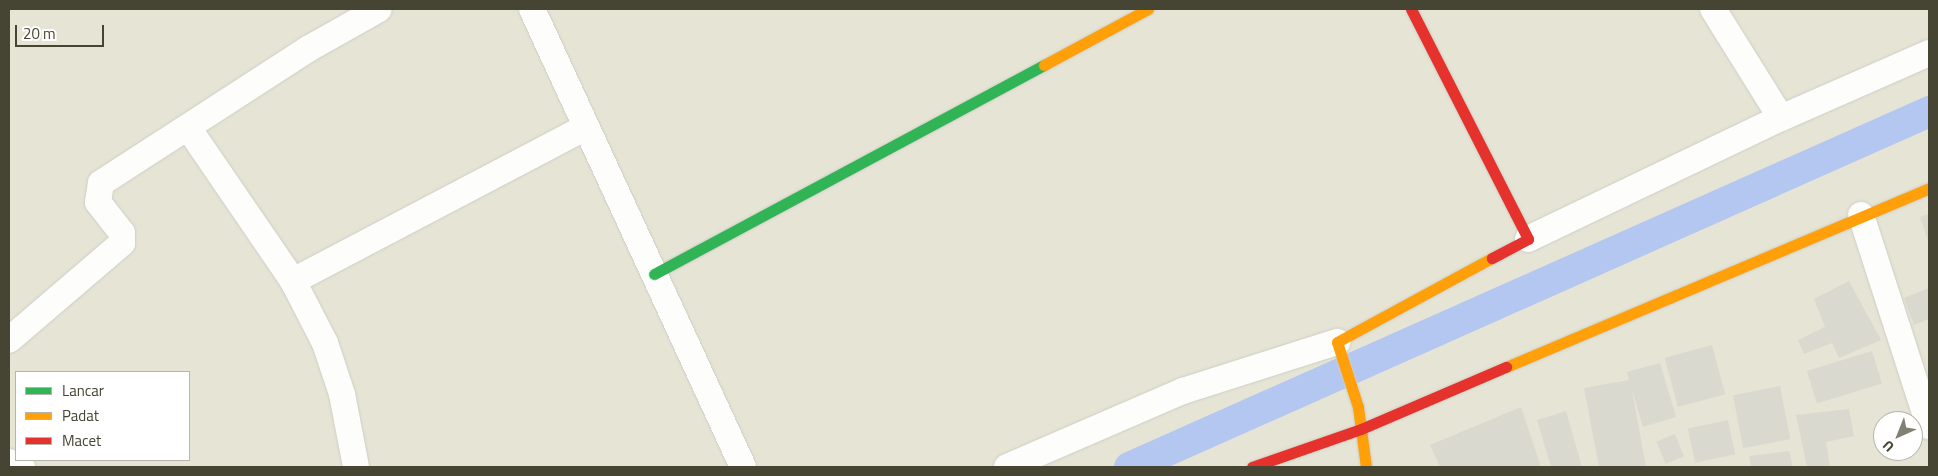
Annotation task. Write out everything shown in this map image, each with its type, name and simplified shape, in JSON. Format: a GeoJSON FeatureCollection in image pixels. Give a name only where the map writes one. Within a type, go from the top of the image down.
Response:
{"type":"FeatureCollection","features":[{"type":"Feature","properties":{"kind":"street"},"geometry":{"type":"LineString","coordinates":[[9,340],[122,243],[122,233],[98,202],[101,183],[189,129],[308,49],[379,9]]}},
{"type":"Feature","properties":{"kind":"street"},"geometry":{"type":"LineString","coordinates":[[532,9],[585,128],[743,467]]}},
{"type":"Feature","properties":{"kind":"street"},"geometry":{"type":"LineString","coordinates":[[654,274],[1148,9]]}},
{"type":"Feature","properties":{"kind":"street"},"geometry":{"type":"LineString","coordinates":[[1411,9],[1528,239]]}},
{"type":"Feature","properties":{"kind":"street"},"geometry":{"type":"LineString","coordinates":[[1713,9],[1781,118]]}},
{"type":"Feature","properties":{"kind":"street"},"geometry":{"type":"LineString","coordinates":[[1007,467],[1182,391],[1338,347],[1528,239],[1781,118],[1929,53]]}},
{"type":"Feature","properties":{"kind":"street"},"geometry":{"type":"LineString","coordinates":[[293,281],[585,128]]}},
{"type":"Feature","properties":{"kind":"street"},"geometry":{"type":"LineString","coordinates":[[189,129],[293,281],[325,343],[339,386],[356,467]]}},
{"type":"Feature","properties":{"kind":"street"},"geometry":{"type":"LineString","coordinates":[[1252,467],[1361,430],[1861,215],[1929,188]]}},
{"type":"Feature","properties":{"kind":"street"},"geometry":{"type":"LineString","coordinates":[[1861,215],[1929,426]]}},
{"type":"Feature","properties":{"kind":"street"},"geometry":{"type":"LineString","coordinates":[[1338,347],[1358,408],[1366,467]]}},
{"type":"Feature","properties":{"kind":"street"},"geometry":{"type":"LineString","coordinates":[[9,462],[22,467]]}},
{"type":"Feature","properties":{"kind":"shaded area"},"geometry":{"type":"Polygon","coordinates":[[[9,9],[1929,9],[1929,467],[9,467],[9,9]]]}},
{"type":"Feature","properties":{"kind":"building"},"geometry":{"type":"Polygon","coordinates":[[[1929,214],[1929,244],[1920,217],[1929,214]]]}},
{"type":"Feature","properties":{"kind":"building"},"geometry":{"type":"Polygon","coordinates":[[[1849,281],[1881,340],[1839,358],[1832,343],[1804,354],[1798,340],[1825,327],[1814,299],[1849,281]]]}},
{"type":"Feature","properties":{"kind":"building"},"geometry":{"type":"Polygon","coordinates":[[[1929,288],[1929,319],[1914,325],[1904,298],[1929,288]]]}},
{"type":"Feature","properties":{"kind":"building"},"geometry":{"type":"Polygon","coordinates":[[[1712,345],[1725,394],[1678,407],[1665,358],[1712,345]]]}},
{"type":"Feature","properties":{"kind":"building"},"geometry":{"type":"Polygon","coordinates":[[[1872,351],[1882,384],[1817,403],[1807,371],[1872,351]]]}},
{"type":"Feature","properties":{"kind":"building"},"geometry":{"type":"Polygon","coordinates":[[[1660,363],[1676,417],[1643,427],[1632,390],[1646,467],[1599,467],[1584,388],[1629,380],[1627,372],[1660,363]]]}},
{"type":"Feature","properties":{"kind":"building"},"geometry":{"type":"Polygon","coordinates":[[[1780,386],[1790,439],[1743,448],[1733,395],[1780,386]]]}},
{"type":"Feature","properties":{"kind":"building"},"geometry":{"type":"Polygon","coordinates":[[[1521,407],[1541,467],[1440,467],[1430,445],[1521,407]]]}},
{"type":"Feature","properties":{"kind":"building"},"geometry":{"type":"Polygon","coordinates":[[[1849,409],[1854,436],[1826,442],[1830,467],[1807,467],[1796,415],[1849,409]]]}},
{"type":"Feature","properties":{"kind":"building"},"geometry":{"type":"Polygon","coordinates":[[[1566,411],[1582,467],[1551,467],[1537,420],[1566,411]]]}},
{"type":"Feature","properties":{"kind":"building"},"geometry":{"type":"Polygon","coordinates":[[[1728,420],[1735,454],[1695,463],[1688,429],[1728,420]]]}},
{"type":"Feature","properties":{"kind":"building"},"geometry":{"type":"Polygon","coordinates":[[[1675,434],[1684,456],[1665,464],[1656,441],[1675,434]]]}},
{"type":"Feature","properties":{"kind":"building"},"geometry":{"type":"Polygon","coordinates":[[[1789,451],[1793,467],[1751,467],[1749,456],[1789,451]]]}},
{"type":"Feature","properties":{"kind":"waterway"},"geometry":{"type":"LineString","coordinates":[[1129,467],[1929,111]]}},
{"type":"Feature","properties":{"kind":"traffic: fast"},"geometry":{"type":"LineString","coordinates":[[654,274],[1044,65]]}},
{"type":"Feature","properties":{"kind":"traffic: slow"},"geometry":{"type":"LineString","coordinates":[[1044,65],[1148,9]]}},
{"type":"Feature","properties":{"kind":"traffic: slow"},"geometry":{"type":"LineString","coordinates":[[1506,367],[1929,188]]}},
{"type":"Feature","properties":{"kind":"traffic: slow"},"geometry":{"type":"LineString","coordinates":[[1366,467],[1358,407],[1337,342],[1492,258]]}},
{"type":"Feature","properties":{"kind":"traffic: jam"},"geometry":{"type":"LineString","coordinates":[[1411,9],[1528,239],[1492,258]]}},
{"type":"Feature","properties":{"kind":"traffic: jam"},"geometry":{"type":"LineString","coordinates":[[1252,467],[1361,429],[1506,367]]}}]}
